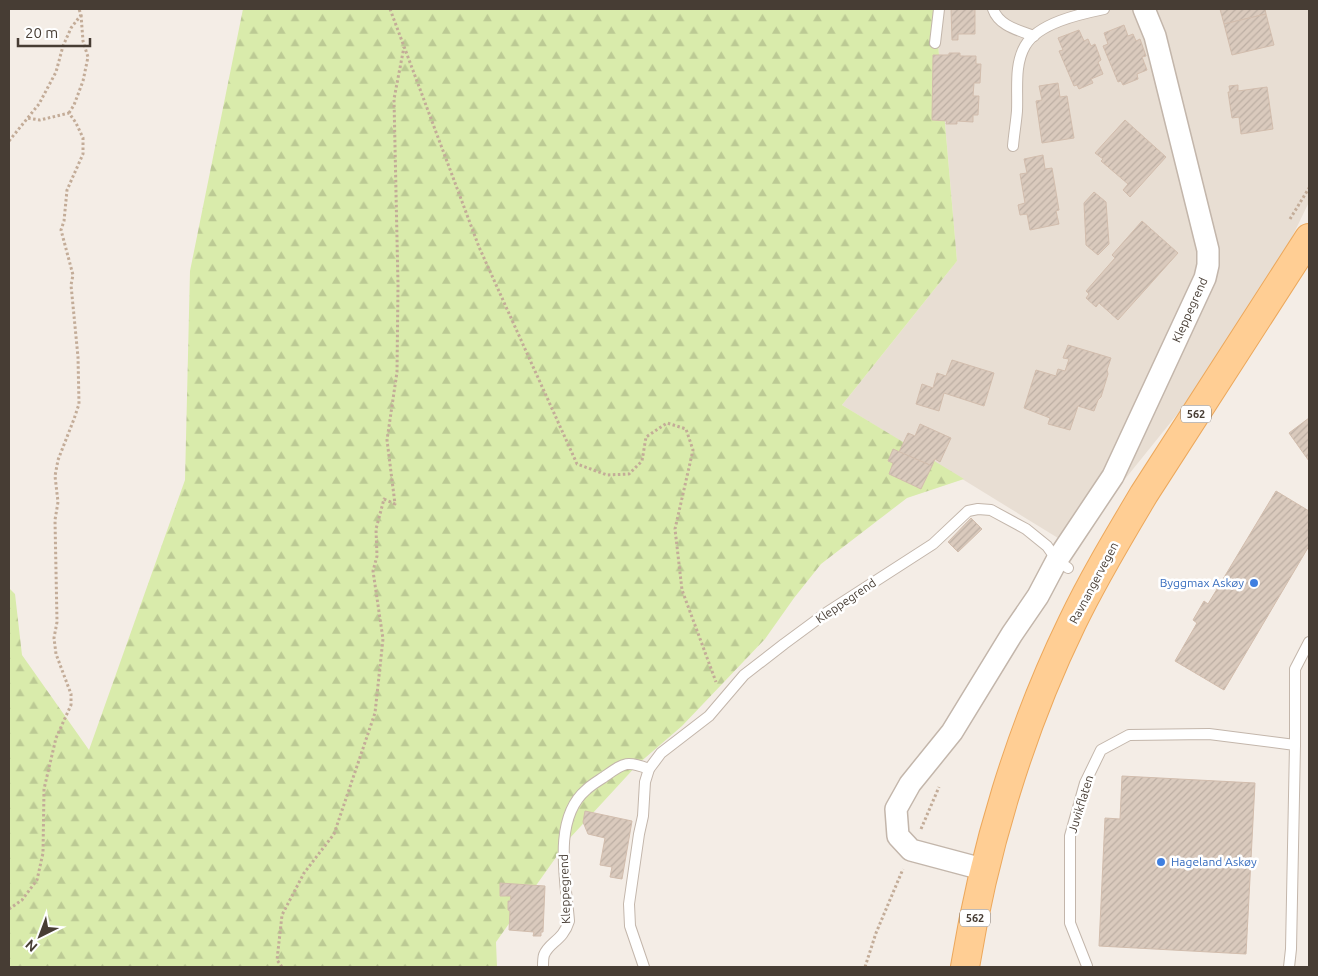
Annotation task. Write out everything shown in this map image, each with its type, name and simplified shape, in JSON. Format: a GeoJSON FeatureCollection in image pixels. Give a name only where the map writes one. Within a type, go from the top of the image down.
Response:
{"type":"FeatureCollection","features":[{"type":"Feature","properties":{"kind":"main road","name":"Ravnangervegen"},"geometry":{"type":"LineString","coordinates":[[965,967],[986,870],[1012,772],[1032,718],[1072,624],[1110,552],[1144,494],[1309,238]]}},
{"type":"Feature","properties":{"kind":"street","name":"Kleppegrend"},"geometry":{"type":"LineString","coordinates":[[986,870],[911,850],[898,836],[896,809],[910,784],[952,732],[1012,634],[1062,564],[1113,476],[1205,278],[1208,265],[1208,250],[1156,36],[1144,9]]}},
{"type":"Feature","properties":{"kind":"lane"},"geometry":{"type":"LineString","coordinates":[[935,43],[939,9]]}},
{"type":"Feature","properties":{"kind":"lane"},"geometry":{"type":"LineString","coordinates":[[993,9],[996,18],[1005,24],[1034,36]]}},
{"type":"Feature","properties":{"kind":"lane"},"geometry":{"type":"LineString","coordinates":[[1013,146],[1017,113],[1017,71],[1025,46],[1044,28],[1068,18],[1104,9]]}},
{"type":"Feature","properties":{"kind":"lane","name":"Kleppegrend"},"geometry":{"type":"LineString","coordinates":[[644,967],[630,926],[629,904],[638,834],[643,816],[645,782],[649,769],[661,753],[709,716],[744,675],[826,613],[933,544],[968,511],[978,509],[991,510],[1026,529],[1047,546],[1062,564]]}},
{"type":"Feature","properties":{"kind":"lane"},"geometry":{"type":"LineString","coordinates":[[1289,967],[1291,950],[1295,669],[1309,642]]}},
{"type":"Feature","properties":{"kind":"lane","name":"Juvikflaten"},"geometry":{"type":"LineString","coordinates":[[1087,966],[1070,923],[1070,836],[1085,783],[1101,750],[1129,735],[1210,734],[1295,745]]}},
{"type":"Feature","properties":{"kind":"lane","name":"Kleppegrend"},"geometry":{"type":"LineString","coordinates":[[543,967],[544,955],[561,938],[569,921],[563,847],[570,811],[585,790],[619,766],[626,763],[634,763],[649,769]]}},
{"type":"Feature","properties":{"kind":"path"},"geometry":{"type":"LineString","coordinates":[[26,118],[40,120],[69,113],[74,105],[83,81],[88,57],[83,41],[79,9]]}},
{"type":"Feature","properties":{"kind":"path"},"geometry":{"type":"LineString","coordinates":[[390,9],[479,247],[577,464],[608,475],[629,474],[642,461],[646,437],[668,423],[686,429],[693,450],[675,529],[682,590],[723,699]]}},
{"type":"Feature","properties":{"kind":"path"},"geometry":{"type":"LineString","coordinates":[[9,141],[39,104],[56,72],[63,46],[71,28],[80,15]]}},
{"type":"Feature","properties":{"kind":"path"},"geometry":{"type":"LineString","coordinates":[[282,967],[277,960],[282,915],[304,873],[334,834],[375,713],[383,639],[373,571],[377,556],[376,529],[384,499],[395,504],[387,440],[396,372],[398,285],[394,99],[404,47]]}},
{"type":"Feature","properties":{"kind":"path"},"geometry":{"type":"LineString","coordinates":[[9,909],[22,900],[37,880],[43,853],[44,789],[56,738],[71,705],[72,694],[56,654],[54,638],[57,622],[55,520],[58,502],[55,476],[58,460],[79,404],[78,357],[71,285],[72,275],[61,230],[64,221],[67,190],[83,154],[83,138],[69,113]]}},
{"type":"Feature","properties":{"kind":"shaded area"},"geometry":{"type":"Polygon","coordinates":[[[935,9],[1309,9],[1309,202],[1250,324],[1071,546],[842,405],[957,261],[935,9]]]}},
{"type":"Feature","properties":{"kind":"green space"},"geometry":{"type":"Polygon","coordinates":[[[243,9],[935,9],[957,261],[842,405],[964,479],[907,498],[821,564],[765,639],[682,726],[638,764],[569,839],[496,942],[497,967],[9,967],[9,588],[15,594],[22,655],[89,750],[185,480],[190,271],[243,9]]]}},
{"type":"Feature","properties":{"kind":"building"},"geometry":{"type":"Polygon","coordinates":[[[951,9],[975,9],[975,34],[958,34],[958,40],[952,40],[951,9]]]}},
{"type":"Feature","properties":{"kind":"building"},"geometry":{"type":"Polygon","coordinates":[[[1220,9],[1265,9],[1266,14],[1224,24],[1220,9]]]}},
{"type":"Feature","properties":{"kind":"building"},"geometry":{"type":"Polygon","coordinates":[[[1266,14],[1274,45],[1232,55],[1224,24],[1266,14]]]}},
{"type":"Feature","properties":{"kind":"building"},"geometry":{"type":"Polygon","coordinates":[[[1124,25],[1128,36],[1133,34],[1136,41],[1140,39],[1146,56],[1142,57],[1147,70],[1137,74],[1138,79],[1123,85],[1121,81],[1118,82],[1103,46],[1108,44],[1104,33],[1124,25]]]}},
{"type":"Feature","properties":{"kind":"building"},"geometry":{"type":"Polygon","coordinates":[[[1079,30],[1084,41],[1088,39],[1091,46],[1095,44],[1101,60],[1098,62],[1103,74],[1091,79],[1093,83],[1079,89],[1077,85],[1074,86],[1059,51],[1063,50],[1058,38],[1079,30]]]}},
{"type":"Feature","properties":{"kind":"building"},"geometry":{"type":"Polygon","coordinates":[[[949,53],[960,53],[960,56],[976,56],[976,64],[981,64],[980,83],[974,83],[973,96],[979,96],[978,115],[973,115],[973,122],[957,121],[957,124],[946,124],[947,121],[932,120],[933,55],[949,55],[949,53]]]}},
{"type":"Feature","properties":{"kind":"building"},"geometry":{"type":"Polygon","coordinates":[[[1058,83],[1060,97],[1067,96],[1074,138],[1042,143],[1036,101],[1042,100],[1039,86],[1058,83]]]}},
{"type":"Feature","properties":{"kind":"building"},"geometry":{"type":"Polygon","coordinates":[[[1238,85],[1238,91],[1267,87],[1273,129],[1241,134],[1239,117],[1232,118],[1228,92],[1230,92],[1229,86],[1238,85]]]}},
{"type":"Feature","properties":{"kind":"building"},"geometry":{"type":"Polygon","coordinates":[[[1125,120],[1166,157],[1130,197],[1123,190],[1128,184],[1101,161],[1103,159],[1095,153],[1125,120]]]}},
{"type":"Feature","properties":{"kind":"building"},"geometry":{"type":"Polygon","coordinates":[[[1043,155],[1045,169],[1052,168],[1059,210],[1056,211],[1059,224],[1030,230],[1027,214],[1020,215],[1018,205],[1025,203],[1020,174],[1027,173],[1024,159],[1043,155]]]}},
{"type":"Feature","properties":{"kind":"building"},"geometry":{"type":"Polygon","coordinates":[[[1094,192],[1106,202],[1109,244],[1098,255],[1086,245],[1084,203],[1094,192]]]}},
{"type":"Feature","properties":{"kind":"building"},"geometry":{"type":"Polygon","coordinates":[[[1142,221],[1178,253],[1118,320],[1099,303],[1096,307],[1086,298],[1089,294],[1086,291],[1115,258],[1112,255],[1142,221]]]}},
{"type":"Feature","properties":{"kind":"building"},"geometry":{"type":"Polygon","coordinates":[[[1068,345],[1111,358],[1101,397],[1094,411],[1078,406],[1070,430],[1048,424],[1050,418],[1024,408],[1036,370],[1056,376],[1058,369],[1065,371],[1069,359],[1063,358],[1068,345]]]}},
{"type":"Feature","properties":{"kind":"building"},"geometry":{"type":"Polygon","coordinates":[[[952,360],[994,373],[984,406],[944,393],[939,411],[916,404],[922,384],[933,388],[937,373],[946,376],[952,360]]]}},
{"type":"Feature","properties":{"kind":"building"},"geometry":{"type":"Polygon","coordinates":[[[1309,418],[1309,461],[1289,433],[1309,418]]]}},
{"type":"Feature","properties":{"kind":"building"},"geometry":{"type":"Polygon","coordinates":[[[920,424],[951,438],[940,462],[935,459],[932,466],[899,452],[908,433],[915,436],[920,424]]]}},
{"type":"Feature","properties":{"kind":"building"},"geometry":{"type":"Polygon","coordinates":[[[893,449],[932,466],[921,489],[889,474],[893,463],[888,461],[893,449]]]}},
{"type":"Feature","properties":{"kind":"building"},"geometry":{"type":"Polygon","coordinates":[[[1276,491],[1309,511],[1309,546],[1224,690],[1175,661],[1197,623],[1193,620],[1204,601],[1208,604],[1276,491]]]}},
{"type":"Feature","properties":{"kind":"building"},"geometry":{"type":"Polygon","coordinates":[[[971,518],[982,529],[958,552],[948,542],[971,518]]]}},
{"type":"Feature","properties":{"kind":"building"},"geometry":{"type":"Polygon","coordinates":[[[1122,776],[1255,783],[1246,954],[1099,946],[1105,818],[1120,819],[1122,776]]]}},
{"type":"Feature","properties":{"kind":"building"},"geometry":{"type":"Polygon","coordinates":[[[585,811],[632,821],[622,879],[610,877],[612,867],[600,865],[605,838],[588,834],[583,822],[585,811]]]}},
{"type":"Feature","properties":{"kind":"building"},"geometry":{"type":"Polygon","coordinates":[[[500,883],[545,886],[543,932],[541,932],[541,936],[533,936],[534,932],[509,930],[510,911],[508,910],[508,901],[510,901],[511,896],[500,896],[500,883]]]}},
{"type":"Feature","properties":{"kind":"place","name":"Byggmax Askøy"},"geometry":{"type":"Point","coordinates":[1254,583]}},
{"type":"Feature","properties":{"kind":"place","name":"Hageland Askøy"},"geometry":{"type":"Point","coordinates":[1161,862]}}]}
